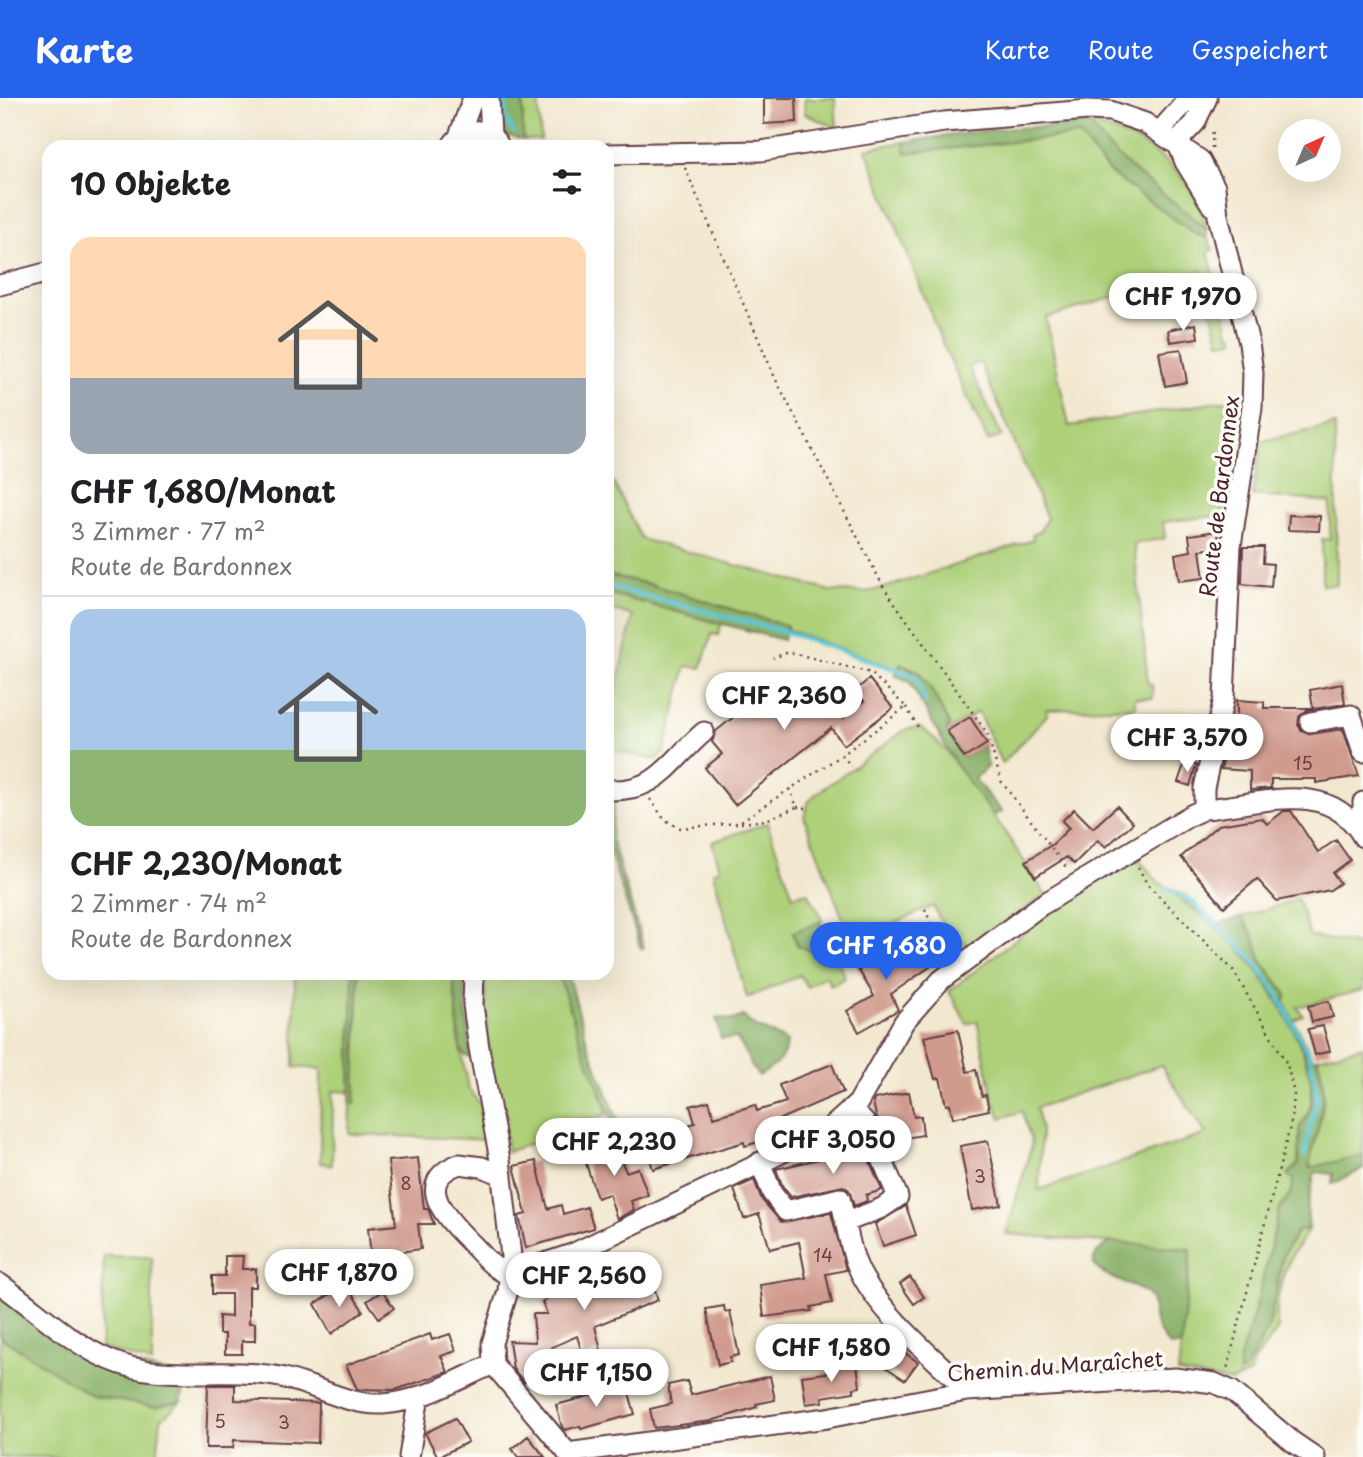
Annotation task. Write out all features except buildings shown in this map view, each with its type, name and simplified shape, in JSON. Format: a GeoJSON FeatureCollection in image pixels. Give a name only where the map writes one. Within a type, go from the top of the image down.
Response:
{"type":"FeatureCollection","features":[{"type":"Feature","properties":{"kind":"street"},"geometry":{"type":"LineString","coordinates":[[456,140],[473,98]]}},
{"type":"Feature","properties":{"kind":"street"},"geometry":{"type":"LineString","coordinates":[[489,98],[495,140]]}},
{"type":"Feature","properties":{"kind":"street"},"geometry":{"type":"LineString","coordinates":[[1160,131],[1189,98]]}},
{"type":"Feature","properties":{"kind":"street"},"geometry":{"type":"LineString","coordinates":[[1177,142],[1195,122],[1207,98]]}},
{"type":"Feature","properties":{"kind":"street","name":"Route de Bardonnex"},"geometry":{"type":"LineString","coordinates":[[614,154],[773,150],[944,122],[1079,110],[1123,115],[1160,131],[1195,154],[1214,187],[1218,216],[1249,343],[1253,389],[1231,546],[1224,698],[1204,788],[1204,809]]}},
{"type":"Feature","properties":{"kind":"street"},"geometry":{"type":"LineString","coordinates":[[458,140],[473,130],[493,140]]}},
{"type":"Feature","properties":{"kind":"street"},"geometry":{"type":"LineString","coordinates":[[0,285],[42,274]]}},
{"type":"Feature","properties":{"kind":"street"},"geometry":{"type":"LineString","coordinates":[[1310,722],[1351,715],[1363,752]]}},
{"type":"Feature","properties":{"kind":"street"},"geometry":{"type":"LineString","coordinates":[[614,789],[643,787],[704,732]]}},
{"type":"Feature","properties":{"kind":"street"},"geometry":{"type":"LineString","coordinates":[[502,1175],[482,1167],[459,1164],[441,1178],[436,1195],[443,1213],[451,1222],[493,1266],[509,1275],[572,1254],[827,1131],[852,1110],[916,1007],[941,980],[1041,906],[1204,809],[1306,798],[1334,806],[1360,829]]}},
{"type":"Feature","properties":{"kind":"street"},"geometry":{"type":"LineString","coordinates":[[1360,829],[1363,802]]}},
{"type":"Feature","properties":{"kind":"street"},"geometry":{"type":"LineString","coordinates":[[474,980],[473,1005],[478,1048],[502,1175],[511,1256],[506,1303],[492,1343],[493,1363],[569,1455]]}},
{"type":"Feature","properties":{"kind":"street"},"geometry":{"type":"LineString","coordinates":[[846,1222],[882,1208],[898,1197],[868,1126],[852,1110]]}},
{"type":"Feature","properties":{"kind":"street"},"geometry":{"type":"LineString","coordinates":[[760,1162],[772,1193],[786,1211],[840,1198],[856,1261],[866,1281],[893,1316],[967,1391]]}},
{"type":"Feature","properties":{"kind":"street"},"geometry":{"type":"LineString","coordinates":[[0,1284],[82,1344],[126,1366],[281,1377],[369,1404],[391,1403],[419,1396],[493,1363]]}},
{"type":"Feature","properties":{"kind":"street","name":"Chemin du Maraîchet"},"geometry":{"type":"LineString","coordinates":[[569,1455],[827,1418],[967,1391],[1175,1378],[1223,1386],[1315,1457]]}},
{"type":"Feature","properties":{"kind":"street"},"geometry":{"type":"LineString","coordinates":[[409,1457],[419,1396]]}},
{"type":"Feature","properties":{"kind":"path"},"geometry":{"type":"LineString","coordinates":[[1213,156],[1214,121]]}},
{"type":"Feature","properties":{"kind":"path"},"geometry":{"type":"LineString","coordinates":[[686,170],[776,380],[884,588],[987,733],[996,769],[1008,792],[1079,884]]}},
{"type":"Feature","properties":{"kind":"path"},"geometry":{"type":"LineString","coordinates":[[773,657],[789,652],[871,673],[906,708],[918,727]]}},
{"type":"Feature","properties":{"kind":"path"},"geometry":{"type":"LineString","coordinates":[[738,823],[842,755],[906,708]]}},
{"type":"Feature","properties":{"kind":"path"},"geometry":{"type":"LineString","coordinates":[[842,755],[851,766]]}},
{"type":"Feature","properties":{"kind":"path"},"geometry":{"type":"LineString","coordinates":[[643,787],[658,813],[674,827],[688,829],[766,820],[796,807],[806,808]]}},
{"type":"Feature","properties":{"kind":"path"},"geometry":{"type":"LineString","coordinates":[[789,788],[796,807]]}},
{"type":"Feature","properties":{"kind":"path"},"geometry":{"type":"LineString","coordinates":[[1136,849],[1140,873],[1147,884],[1233,970],[1283,1056],[1292,1083],[1292,1119],[1223,1386]]}},
{"type":"Feature","properties":{"kind":"path"},"geometry":{"type":"LineString","coordinates":[[925,909],[943,941],[971,957]]}},
{"type":"Feature","properties":{"kind":"green space"},"geometry":{"type":"Polygon","coordinates":[[[496,98],[523,98],[523,140],[505,135],[496,122],[496,98]]]}},
{"type":"Feature","properties":{"kind":"green space"},"geometry":{"type":"Polygon","coordinates":[[[523,98],[538,98],[541,140],[523,140],[523,98]]]}},
{"type":"Feature","properties":{"kind":"green space"},"geometry":{"type":"Polygon","coordinates":[[[804,98],[835,98],[837,128],[805,114],[804,98]]]}},
{"type":"Feature","properties":{"kind":"green space"},"geometry":{"type":"Polygon","coordinates":[[[1089,124],[1129,138],[1164,159],[1191,190],[1207,229],[1114,154],[1089,124]]]}},
{"type":"Feature","properties":{"kind":"green space"},"geometry":{"type":"Polygon","coordinates":[[[1089,124],[1129,167],[1207,229],[1207,237],[1197,235],[1110,173],[1079,135],[906,153],[904,142],[996,129],[1089,124]]]}},
{"type":"Feature","properties":{"kind":"green space"},"geometry":{"type":"Polygon","coordinates":[[[1079,135],[1110,173],[1197,235],[1207,237],[1213,250],[1208,252],[1230,335],[1234,334],[1234,340],[1219,342],[1202,270],[1046,318],[1069,426],[1236,399],[1223,515],[1163,522],[1165,538],[1134,544],[1148,684],[1152,684],[1153,698],[1135,698],[1135,707],[1046,710],[1048,714],[1002,764],[978,712],[947,731],[949,724],[919,671],[901,664],[898,669],[786,629],[787,626],[649,584],[614,576],[614,483],[641,539],[830,591],[865,592],[884,588],[1033,540],[1032,535],[1040,531],[1047,518],[980,362],[969,367],[1002,436],[988,441],[944,347],[866,149],[904,142],[906,153],[1079,135]]]}},
{"type":"Feature","properties":{"kind":"green space"},"geometry":{"type":"Polygon","coordinates":[[[1335,425],[1337,585],[1322,585],[1322,539],[1330,539],[1330,502],[1252,495],[1262,441],[1335,425]]]}},
{"type":"Feature","properties":{"kind":"green space"},"geometry":{"type":"Polygon","coordinates":[[[614,576],[649,584],[787,626],[783,640],[614,595],[614,576]]]}},
{"type":"Feature","properties":{"kind":"green space"},"geometry":{"type":"Polygon","coordinates":[[[614,595],[721,624],[719,635],[712,634],[701,668],[686,666],[664,753],[656,760],[614,751],[614,699],[633,616],[614,610],[614,595]]]}},
{"type":"Feature","properties":{"kind":"green space"},"geometry":{"type":"Polygon","coordinates":[[[901,664],[919,674],[931,688],[949,724],[947,731],[964,758],[984,746],[988,766],[974,779],[1002,812],[993,815],[958,768],[909,681],[895,675],[901,664]]]}},
{"type":"Feature","properties":{"kind":"green space"},"geometry":{"type":"Polygon","coordinates":[[[918,727],[931,735],[966,776],[1046,895],[969,945],[948,935],[933,906],[857,940],[843,919],[804,817],[809,801],[816,794],[905,730],[918,727]]]}},
{"type":"Feature","properties":{"kind":"green space"},"geometry":{"type":"Polygon","coordinates":[[[767,823],[793,896],[808,892],[823,921],[793,932],[823,955],[834,951],[845,978],[830,986],[826,975],[807,987],[800,975],[747,998],[713,872],[720,869],[712,842],[767,823]]]}},
{"type":"Feature","properties":{"kind":"green space"},"geometry":{"type":"Polygon","coordinates":[[[614,848],[644,948],[641,949],[614,865],[614,848]]]}},
{"type":"Feature","properties":{"kind":"green space"},"geometry":{"type":"Polygon","coordinates":[[[1137,857],[1159,883],[1187,896],[1178,896],[1244,954],[1287,1018],[1308,1066],[1312,1089],[1310,1109],[1300,1126],[1298,1164],[1292,1190],[1279,1211],[1257,1304],[1239,1361],[1239,1373],[1269,1326],[1283,1255],[1298,1231],[1309,1228],[1284,1273],[1278,1302],[1278,1329],[1254,1362],[1250,1373],[1232,1382],[1178,1373],[1191,1249],[1006,1234],[1032,1144],[1022,1111],[1001,1118],[993,1099],[977,1021],[967,1024],[949,991],[1056,908],[1137,857]],[[1161,1065],[1036,1108],[1041,1130],[1039,1190],[1206,1134],[1161,1065]]]}},
{"type":"Feature","properties":{"kind":"green space"},"geometry":{"type":"Polygon","coordinates":[[[1177,896],[1187,896],[1219,924],[1242,917],[1255,939],[1262,962],[1287,995],[1284,1002],[1313,1059],[1317,1058],[1323,1087],[1321,1113],[1309,1168],[1363,1155],[1363,1169],[1332,1184],[1333,1174],[1315,1172],[1307,1208],[1309,1228],[1297,1231],[1283,1255],[1269,1326],[1246,1370],[1239,1373],[1239,1361],[1257,1304],[1279,1211],[1292,1190],[1293,1179],[1288,1175],[1298,1164],[1300,1126],[1310,1110],[1312,1089],[1308,1066],[1299,1042],[1261,976],[1235,945],[1177,896]]]}},
{"type":"Feature","properties":{"kind":"green space"},"geometry":{"type":"Polygon","coordinates":[[[1298,899],[1310,936],[1363,946],[1363,990],[1297,1007],[1303,1015],[1293,1021],[1284,1002],[1287,995],[1262,962],[1255,939],[1242,917],[1298,899]]]}},
{"type":"Feature","properties":{"kind":"green space"},"geometry":{"type":"Polygon","coordinates":[[[820,922],[834,951],[823,955],[797,946],[793,932],[820,922]]]}},
{"type":"Feature","properties":{"kind":"green space"},"geometry":{"type":"Polygon","coordinates":[[[295,980],[353,980],[350,1092],[333,1091],[332,1165],[320,1163],[321,1069],[294,1067],[295,980]]]}},
{"type":"Feature","properties":{"kind":"green space"},"geometry":{"type":"Polygon","coordinates":[[[353,980],[358,980],[355,1104],[350,1104],[353,980]]]}},
{"type":"Feature","properties":{"kind":"green space"},"geometry":{"type":"Polygon","coordinates":[[[359,980],[454,980],[460,1048],[469,1089],[482,1107],[486,1140],[349,1134],[350,1104],[355,1103],[359,980]]]}},
{"type":"Feature","properties":{"kind":"green space"},"geometry":{"type":"Polygon","coordinates":[[[454,980],[464,980],[471,1057],[465,1056],[460,1048],[454,980]]]}},
{"type":"Feature","properties":{"kind":"green space"},"geometry":{"type":"Polygon","coordinates":[[[484,980],[567,980],[607,1114],[508,1152],[488,1042],[484,980]]]}},
{"type":"Feature","properties":{"kind":"green space"},"geometry":{"type":"Polygon","coordinates":[[[560,980],[570,980],[587,1042],[623,1133],[619,1137],[584,1052],[560,980]]]}},
{"type":"Feature","properties":{"kind":"green space"},"geometry":{"type":"Polygon","coordinates":[[[743,1016],[754,1025],[787,1042],[781,1058],[759,1076],[736,1038],[721,1039],[716,1018],[733,1020],[743,1016]]]}},
{"type":"Feature","properties":{"kind":"green space"},"geometry":{"type":"Polygon","coordinates":[[[1363,1046],[1363,1155],[1308,1169],[1322,1113],[1323,1087],[1317,1058],[1363,1046]]]}},
{"type":"Feature","properties":{"kind":"green space"},"geometry":{"type":"Polygon","coordinates":[[[1111,1242],[1191,1249],[1181,1346],[1169,1346],[1161,1334],[1155,1322],[1149,1296],[1098,1269],[1094,1262],[1097,1253],[1111,1242]]]}},
{"type":"Feature","properties":{"kind":"green space"},"geometry":{"type":"Polygon","coordinates":[[[104,1256],[152,1257],[152,1363],[101,1348],[104,1256]]]}},
{"type":"Feature","properties":{"kind":"green space"},"geometry":{"type":"Polygon","coordinates":[[[0,1292],[77,1350],[187,1378],[181,1402],[156,1407],[92,1396],[0,1337],[0,1292]]]}},
{"type":"Feature","properties":{"kind":"green space"},"geometry":{"type":"Polygon","coordinates":[[[0,1337],[92,1396],[156,1407],[181,1402],[161,1419],[157,1457],[0,1457],[0,1337]]]}},
{"type":"Feature","properties":{"kind":"waterway"},"geometry":{"type":"LineString","coordinates":[[506,98],[505,119],[514,132]]}},
{"type":"Feature","properties":{"kind":"waterway"},"geometry":{"type":"LineString","coordinates":[[614,588],[786,632],[915,676],[925,702]]}},
{"type":"Feature","properties":{"kind":"waterway"},"geometry":{"type":"LineString","coordinates":[[1166,888],[1190,900],[1250,956],[1277,993],[1310,1057],[1317,1097],[1304,1156]]}}]}
